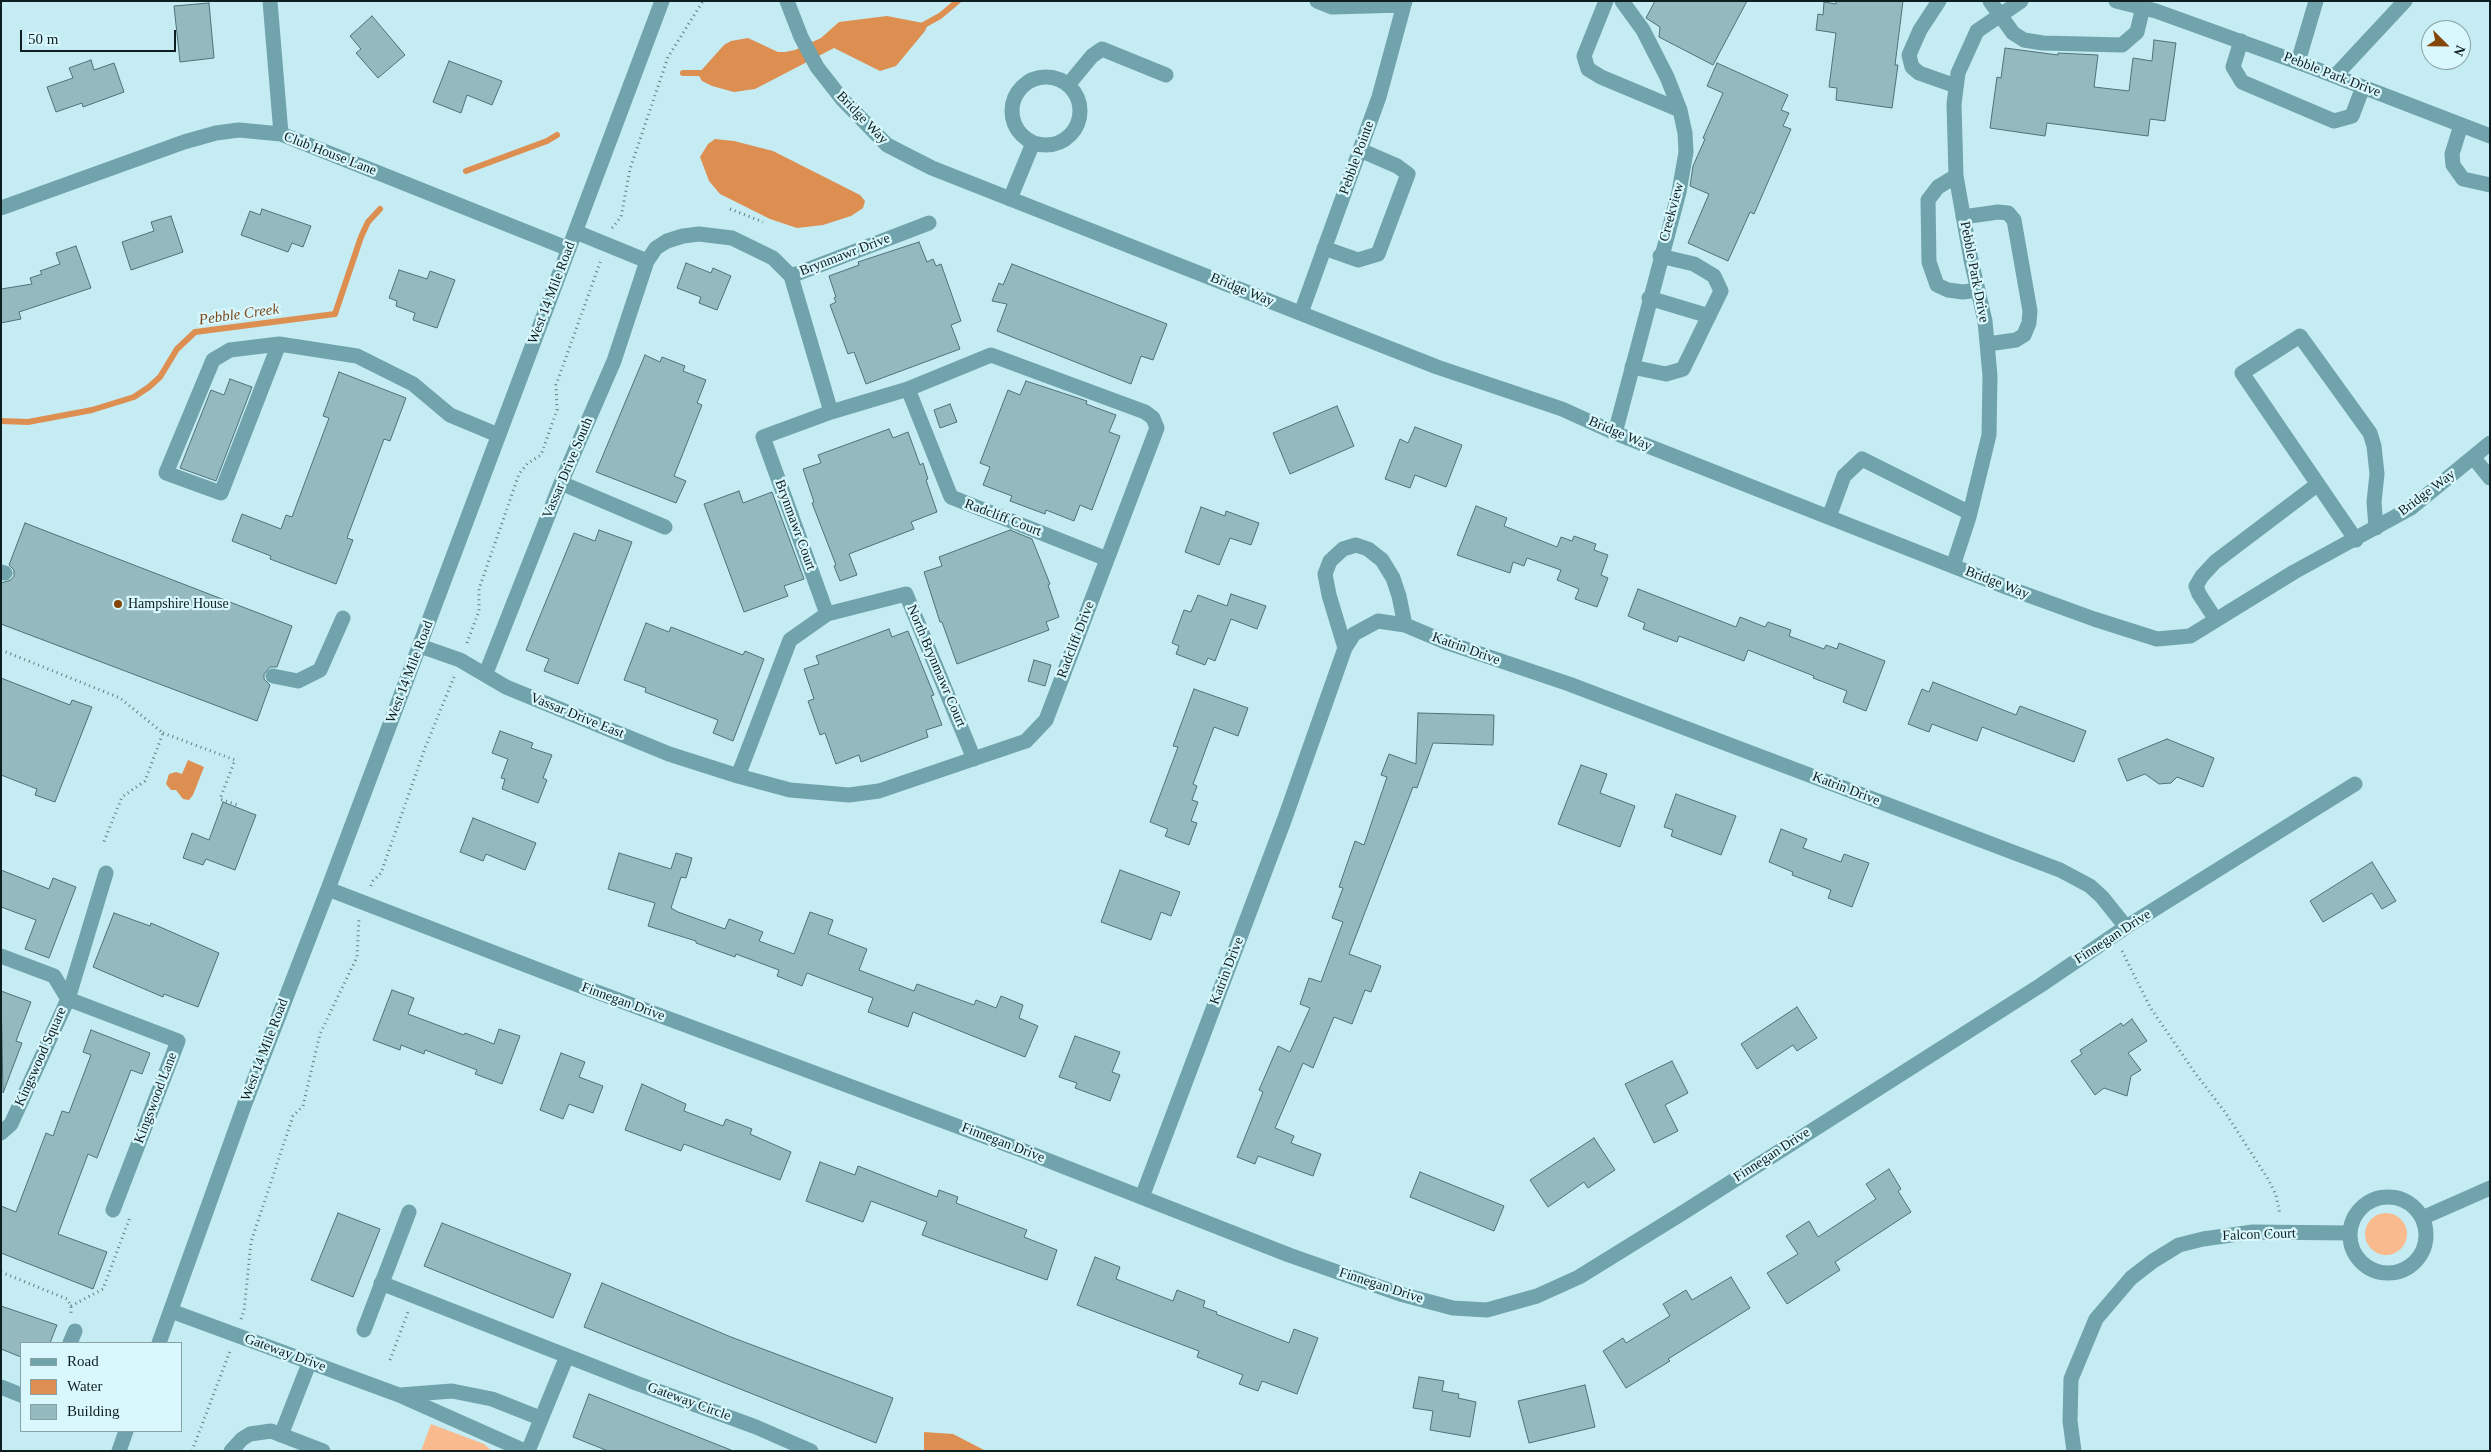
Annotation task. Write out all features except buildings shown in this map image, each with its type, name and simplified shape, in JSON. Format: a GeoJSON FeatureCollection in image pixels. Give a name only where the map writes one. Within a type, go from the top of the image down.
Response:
{"type":"FeatureCollection","features":[{"type":"Feature","properties":{"kind":"street"},"geometry":{"type":"LineString","coordinates":[[270,1],[281,134]]}},
{"type":"Feature","properties":{"kind":"street","name":"West 14 Mile Road"},"geometry":{"type":"LineString","coordinates":[[159,1342],[244,1106],[420,646],[662,1]]}},
{"type":"Feature","properties":{"kind":"street","name":"Bridge Way"},"geometry":{"type":"LineString","coordinates":[[787,1],[800,37],[817,67],[842,99],[887,145],[932,168],[1437,367],[1562,409],[1615,433],[1953,566],[2094,619],[2157,639],[2190,636],[2294,572],[2356,540],[2411,508],[2490,443]]}},
{"type":"Feature","properties":{"kind":"street"},"geometry":{"type":"LineString","coordinates":[[1317,1],[1332,7],[1404,3]]}},
{"type":"Feature","properties":{"kind":"street","name":"Creekview"},"geometry":{"type":"LineString","coordinates":[[1615,433],[1660,256],[1679,192],[1686,152],[1685,133],[1680,110],[1667,77],[1642,30],[1622,1]]}},
{"type":"Feature","properties":{"kind":"street"},"geometry":{"type":"LineString","coordinates":[[1939,1],[1920,30],[1909,55],[1912,67],[1919,73],[1956,86]]}},
{"type":"Feature","properties":{"kind":"street"},"geometry":{"type":"LineString","coordinates":[[1990,1],[2002,14],[2013,32],[2024,40],[2043,43],[2122,45],[2138,32],[2143,8]]}},
{"type":"Feature","properties":{"kind":"street","name":"Pebble Park Drive"},"geometry":{"type":"LineString","coordinates":[[1953,566],[1970,513],[1989,436],[1990,376],[1985,321],[1956,176],[1954,104],[1956,86],[1958,72],[1977,31],[2021,1]]}},
{"type":"Feature","properties":{"kind":"street","name":"Pebble Park Drive"},"geometry":{"type":"LineString","coordinates":[[2116,1],[2143,8],[2241,41],[2490,136]]}},
{"type":"Feature","properties":{"kind":"street"},"geometry":{"type":"LineString","coordinates":[[2298,62],[2316,1]]}},
{"type":"Feature","properties":{"kind":"street"},"geometry":{"type":"LineString","coordinates":[[2335,76],[2405,1]]}},
{"type":"Feature","properties":{"kind":"street"},"geometry":{"type":"LineString","coordinates":[[1601,2],[1584,56],[1588,69],[1601,77],[1680,110]]}},
{"type":"Feature","properties":{"kind":"street","name":"Pebble Pointe"},"geometry":{"type":"LineString","coordinates":[[1301,313],[1379,97],[1404,3]]}},
{"type":"Feature","properties":{"kind":"street"},"geometry":{"type":"LineString","coordinates":[[2241,41],[2233,67],[2242,82],[2334,121],[2352,116],[2363,87]]}},
{"type":"Feature","properties":{"kind":"street"},"geometry":{"type":"LineString","coordinates":[[1068,85],[1092,56],[1102,49],[1166,75]]}},
{"type":"Feature","properties":{"kind":"street"},"geometry":{"type":"LineString","coordinates":[[1053,78],[1068,85],[1075,93],[1081,113],[1073,133],[1055,145],[1044,146],[1033,143],[1023,137],[1014,122],[1013,104],[1017,93],[1025,84],[1035,79],[1053,78]]}},
{"type":"Feature","properties":{"kind":"street"},"geometry":{"type":"LineString","coordinates":[[2461,125],[2452,154],[2452,164],[2456,172],[2463,179],[2490,185]]}},
{"type":"Feature","properties":{"kind":"street","name":"Club House Lane"},"geometry":{"type":"LineString","coordinates":[[1,208],[135,158],[216,133],[239,130],[281,134],[569,249]]}},
{"type":"Feature","properties":{"kind":"street"},"geometry":{"type":"LineString","coordinates":[[1010,200],[1033,143]]}},
{"type":"Feature","properties":{"kind":"street"},"geometry":{"type":"LineString","coordinates":[[1324,248],[1358,260],[1378,254],[1408,174],[1397,166],[1360,150]]}},
{"type":"Feature","properties":{"kind":"street"},"geometry":{"type":"LineString","coordinates":[[1956,176],[1938,187],[1928,200],[1929,262],[1937,285],[1948,290],[1963,292],[1978,290]]}},
{"type":"Feature","properties":{"kind":"street"},"geometry":{"type":"LineString","coordinates":[[1963,217],[1998,212],[2008,213],[2014,220],[2030,311],[2029,323],[2024,335],[2016,340],[1988,344]]}},
{"type":"Feature","properties":{"kind":"street","name":"Brynmawr Drive"},"geometry":{"type":"LineString","coordinates":[[647,261],[656,248],[667,241],[683,236],[711,235],[732,238],[773,258],[791,276],[929,223]]}},
{"type":"Feature","properties":{"kind":"street"},"geometry":{"type":"LineString","coordinates":[[576,232],[647,261]]}},
{"type":"Feature","properties":{"kind":"street"},"geometry":{"type":"LineString","coordinates":[[1632,367],[1666,374],[1683,369],[1721,291],[1714,276],[1694,264],[1660,256]]}},
{"type":"Feature","properties":{"kind":"street","name":"Vassar Drive South"},"geometry":{"type":"LineString","coordinates":[[486,673],[560,483],[614,361],[647,261]]}},
{"type":"Feature","properties":{"kind":"street"},"geometry":{"type":"LineString","coordinates":[[791,276],[831,412],[908,389]]}},
{"type":"Feature","properties":{"kind":"street"},"geometry":{"type":"LineString","coordinates":[[1649,298],[1709,316]]}},
{"type":"Feature","properties":{"kind":"street"},"geometry":{"type":"LineString","coordinates":[[2356,540],[2242,373],[2300,336],[2370,433],[2374,446],[2377,474],[2374,502],[2376,528]]}},
{"type":"Feature","properties":{"kind":"street"},"geometry":{"type":"LineString","coordinates":[[279,344],[221,493],[166,473],[213,360],[230,350],[279,344],[357,356],[413,384],[450,415],[498,435]]}},
{"type":"Feature","properties":{"kind":"street","name":"Radcliff Drive"},"geometry":{"type":"LineString","coordinates":[[738,776],[790,790],[849,795],[879,791],[1026,741],[1046,720],[1157,428],[1153,418],[1145,412],[990,355],[908,389]]}},
{"type":"Feature","properties":{"kind":"street","name":"Radcliff Court"},"geometry":{"type":"LineString","coordinates":[[908,389],[951,497],[1107,558]]}},
{"type":"Feature","properties":{"kind":"street","name":"Brynmawr Court"},"geometry":{"type":"LineString","coordinates":[[827,614],[763,437],[831,412]]}},
{"type":"Feature","properties":{"kind":"street"},"geometry":{"type":"LineString","coordinates":[[2473,457],[2490,478]]}},
{"type":"Feature","properties":{"kind":"street"},"geometry":{"type":"LineString","coordinates":[[1829,517],[1844,476],[1862,460],[1970,513]]}},
{"type":"Feature","properties":{"kind":"street"},"geometry":{"type":"LineString","coordinates":[[560,483],[666,527]]}},
{"type":"Feature","properties":{"kind":"street"},"geometry":{"type":"LineString","coordinates":[[2216,620],[2196,586],[2202,576],[2215,562],[2318,484]]}},
{"type":"Feature","properties":{"kind":"street"},"geometry":{"type":"LineString","coordinates":[[1345,648],[1329,595],[1325,574],[1330,561],[1343,549],[1356,545],[1368,549],[1382,560],[1393,578],[1405,625]]}},
{"type":"Feature","properties":{"kind":"street","name":"North Brynmawr Court"},"geometry":{"type":"LineString","coordinates":[[827,614],[906,594],[974,759]]}},
{"type":"Feature","properties":{"kind":"street"},"geometry":{"type":"LineString","coordinates":[[738,776],[790,640],[827,614]]}},
{"type":"Feature","properties":{"kind":"street"},"geometry":{"type":"LineString","coordinates":[[274,676],[298,682],[320,670],[343,618]]}},
{"type":"Feature","properties":{"kind":"street","name":"Katrin Drive"},"geometry":{"type":"LineString","coordinates":[[1142,1197],[1285,818],[1345,648],[1354,634],[1378,621],[1405,625],[1448,643],[1569,684],[2060,870],[2090,886],[2102,897],[2120,931]]}},
{"type":"Feature","properties":{"kind":"street","name":"Vassar Drive East"},"geometry":{"type":"LineString","coordinates":[[420,646],[460,660],[486,673],[506,687],[669,754],[738,776]]}},
{"type":"Feature","properties":{"kind":"street","name":"Finnegan Drive"},"geometry":{"type":"LineString","coordinates":[[328,889],[1015,1147],[1289,1255],[1400,1294],[1453,1308],[1487,1310],[1537,1296],[1588,1272],[2041,985],[2120,931],[2354,784]]}},
{"type":"Feature","properties":{"kind":"street"},"geometry":{"type":"LineString","coordinates":[[68,998],[106,873]]}},
{"type":"Feature","properties":{"kind":"street","name":"Kingswood Square"},"geometry":{"type":"LineString","coordinates":[[1,956],[54,976],[68,998],[11,1124],[1,1133]]}},
{"type":"Feature","properties":{"kind":"street","name":"Kingswood Lane"},"geometry":{"type":"LineString","coordinates":[[68,998],[178,1041],[113,1210]]}},
{"type":"Feature","properties":{"kind":"street"},"geometry":{"type":"LineString","coordinates":[[2422,1218],[2490,1188]]}},
{"type":"Feature","properties":{"kind":"street"},"geometry":{"type":"LineString","coordinates":[[2392,1197],[2404,1200],[2415,1208],[2422,1218],[2425,1236],[2421,1254],[2413,1264],[2402,1270],[2390,1273],[2377,1272],[2366,1266],[2357,1257],[2352,1246],[2350,1233],[2352,1221],[2359,1210],[2368,1202],[2392,1197]]}},
{"type":"Feature","properties":{"kind":"street"},"geometry":{"type":"LineString","coordinates":[[364,1330],[409,1212]]}},
{"type":"Feature","properties":{"kind":"street","name":"Falcon Court"},"geometry":{"type":"LineString","coordinates":[[2074,1451],[2070,1422],[2071,1379],[2096,1318],[2131,1278],[2153,1261],[2180,1246],[2226,1234],[2350,1233]]}},
{"type":"Feature","properties":{"kind":"street","name":"Gateway Circle"},"geometry":{"type":"LineString","coordinates":[[381,1283],[756,1427],[811,1451]]}},
{"type":"Feature","properties":{"kind":"street","name":"Gateway Drive"},"geometry":{"type":"LineString","coordinates":[[171,1311],[399,1395],[452,1420],[527,1451]]}},
{"type":"Feature","properties":{"kind":"street"},"geometry":{"type":"LineString","coordinates":[[527,1451],[567,1356]]}},
{"type":"Feature","properties":{"kind":"street"},"geometry":{"type":"LineString","coordinates":[[282,1435],[310,1362]]}},
{"type":"Feature","properties":{"kind":"street"},"geometry":{"type":"LineString","coordinates":[[1,1387],[20,1395]]}},
{"type":"Feature","properties":{"kind":"street","name":"Gateway Drive"},"geometry":{"type":"LineString","coordinates":[[399,1395],[452,1391],[492,1399],[540,1418]]}},
{"type":"Feature","properties":{"kind":"street"},"geometry":{"type":"LineString","coordinates":[[231,1451],[242,1439],[250,1434],[271,1431],[323,1451]]}},
{"type":"Feature","properties":{"kind":"street"},"geometry":{"type":"LineString","coordinates":[[119,1451],[126,1432]]}},
{"type":"Feature","properties":{"kind":"path"},"geometry":{"type":"LineString","coordinates":[[192,1451],[244,1311],[251,1242],[293,1116],[303,1106],[320,1034],[357,957],[358,922],[373,881],[381,873],[425,748],[452,685],[479,611],[479,589],[519,474],[528,463],[541,455],[554,419],[557,410],[556,385],[605,244],[612,228],[621,216],[630,169],[668,57],[703,1]]}},
{"type":"Feature","properties":{"kind":"path"},"geometry":{"type":"LineString","coordinates":[[730,208],[763,222]]}},
{"type":"Feature","properties":{"kind":"path"},"geometry":{"type":"LineString","coordinates":[[1,650],[120,698],[163,734],[235,760],[220,799],[238,805]]}},
{"type":"Feature","properties":{"kind":"path"},"geometry":{"type":"LineString","coordinates":[[103,844],[122,797],[145,781],[163,734]]}},
{"type":"Feature","properties":{"kind":"path"},"geometry":{"type":"LineString","coordinates":[[2120,931],[2150,1007],[2195,1073],[2226,1112],[2268,1179],[2276,1195],[2280,1233]]}},
{"type":"Feature","properties":{"kind":"path"},"geometry":{"type":"LineString","coordinates":[[71,1306],[103,1289],[131,1217],[113,1210]]}},
{"type":"Feature","properties":{"kind":"path"},"geometry":{"type":"LineString","coordinates":[[1,1272],[67,1299],[71,1306],[68,1327],[73,1337]]}},
{"type":"Feature","properties":{"kind":"path"},"geometry":{"type":"LineString","coordinates":[[390,1360],[414,1296]]}},
{"type":"Feature","properties":{"kind":"shaded area"},"geometry":{"type":"Polygon","coordinates":[[[2386,1213],[2401,1219],[2407,1234],[2401,1249],[2386,1255],[2371,1249],[2365,1234],[2371,1219],[2386,1213]]]}},
{"type":"Feature","properties":{"kind":"shaded area"},"geometry":{"type":"Polygon","coordinates":[[[431,1424],[484,1444],[492,1451],[421,1451],[431,1424]]]}},
{"type":"Feature","properties":{"kind":"water"},"geometry":{"type":"Polygon","coordinates":[[[887,16],[928,24],[925,31],[896,66],[880,71],[834,48],[755,89],[734,92],[702,81],[698,74],[724,45],[731,41],[748,38],[778,52],[785,52],[795,50],[821,38],[839,22],[887,16]]]}},
{"type":"Feature","properties":{"kind":"water"},"geometry":{"type":"Polygon","coordinates":[[[715,139],[734,141],[773,151],[860,195],[865,201],[863,208],[851,216],[823,225],[797,228],[770,219],[720,194],[709,181],[700,157],[708,144],[715,139]]]}},
{"type":"Feature","properties":{"kind":"water"},"geometry":{"type":"Polygon","coordinates":[[[188,760],[204,767],[193,795],[189,800],[183,799],[176,790],[171,790],[166,784],[169,774],[176,772],[182,774],[188,760]]]}},
{"type":"Feature","properties":{"kind":"water"},"geometry":{"type":"Polygon","coordinates":[[[924,1432],[953,1434],[986,1451],[924,1451],[924,1432]]]}},
{"type":"Feature","properties":{"kind":"waterway","name":"Pebble Creek"},"geometry":{"type":"LineString","coordinates":[[920,27],[940,16],[958,1]]}},
{"type":"Feature","properties":{"kind":"waterway","name":"Pebble Creek"},"geometry":{"type":"LineString","coordinates":[[683,73],[706,73]]}},
{"type":"Feature","properties":{"kind":"waterway","name":"Pebble Creek"},"geometry":{"type":"LineString","coordinates":[[466,171],[547,141],[557,135]]}},
{"type":"Feature","properties":{"kind":"waterway","name":"Pebble Creek"},"geometry":{"type":"LineString","coordinates":[[1,421],[28,422],[92,410],[134,397],[160,377],[177,349],[195,332],[335,314],[361,237],[368,222],[380,209]]}},
{"type":"Feature","properties":{"kind":"place","name":"Hampshire House"},"geometry":{"type":"Point","coordinates":[118,604]}}]}
